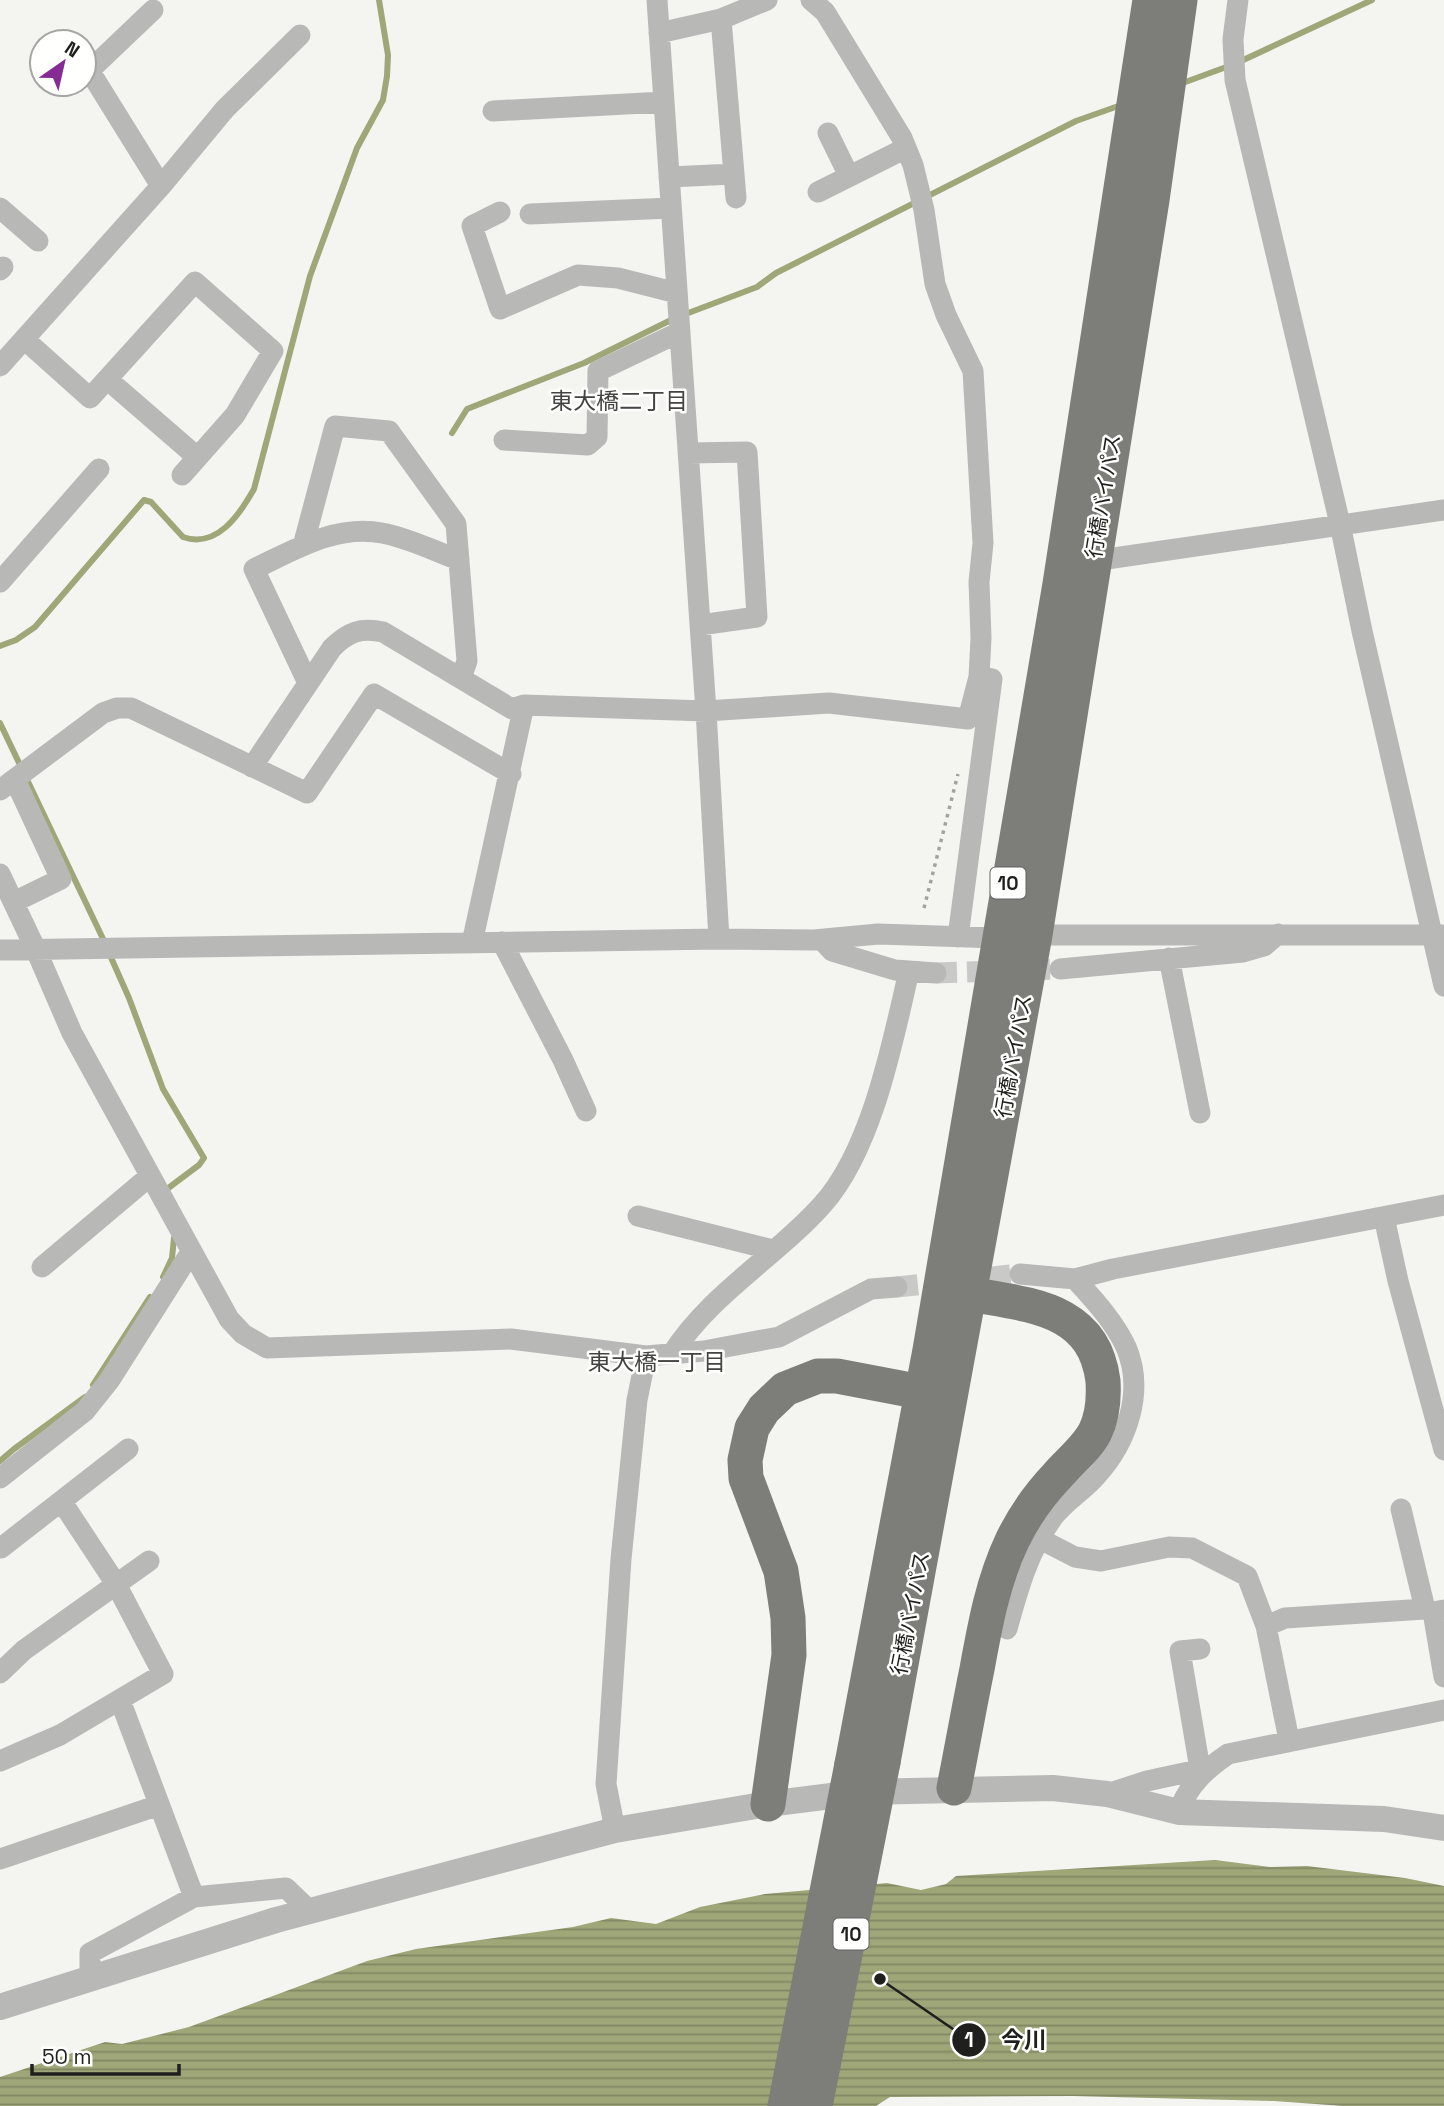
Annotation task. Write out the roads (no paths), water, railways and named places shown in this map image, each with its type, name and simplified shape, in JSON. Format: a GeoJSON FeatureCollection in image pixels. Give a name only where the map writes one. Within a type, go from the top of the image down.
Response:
{"type":"FeatureCollection","features":[{"type":"Feature","properties":{"kind":"highway","name":"行橋バイパス"},"geometry":{"type":"LineString","coordinates":[[815,2106],[852,1929],[867,1763],[921,1392],[1060,584],[1150,0]]}},
{"type":"Feature","properties":{"kind":"highway","name":"行橋バイパス"},"geometry":{"type":"LineString","coordinates":[[785,2106],[867,1763],[970,1294],[1035,935],[1152,200],[1180,0]]}},
{"type":"Feature","properties":{"kind":"highway"},"geometry":{"type":"LineString","coordinates":[[954,1788],[994,1587],[1026,1516],[1094,1433],[1102,1413],[1104,1393],[1101,1369],[1094,1348],[1081,1331],[1063,1316],[1043,1308],[970,1294]]}},
{"type":"Feature","properties":{"kind":"highway"},"geometry":{"type":"LineString","coordinates":[[768,1804],[789,1655],[788,1618],[780,1571],[746,1478],[744,1460],[752,1428],[764,1409],[785,1389],[818,1376],[837,1376],[921,1392]]}},
{"type":"Feature","properties":{"kind":"street"},"geometry":{"type":"LineString","coordinates":[[657,0],[719,939]]}},
{"type":"Feature","properties":{"kind":"street"},"geometry":{"type":"LineString","coordinates":[[659,33],[721,19],[767,0]]}},
{"type":"Feature","properties":{"kind":"street"},"geometry":{"type":"LineString","coordinates":[[252,767],[332,648],[353,631],[369,629],[383,632],[512,709],[524,705],[706,711],[829,703],[968,719],[979,677],[979,582],[983,543],[973,372],[946,315],[935,284],[924,210],[906,148],[825,12],[811,0]]}},
{"type":"Feature","properties":{"kind":"street"},"geometry":{"type":"LineString","coordinates":[[1238,0],[1233,39],[1235,80],[1438,935],[1444,986]]}},
{"type":"Feature","properties":{"kind":"street"},"geometry":{"type":"LineString","coordinates":[[98,57],[153,10]]}},
{"type":"Feature","properties":{"kind":"street"},"geometry":{"type":"LineString","coordinates":[[721,19],[736,198]]}},
{"type":"Feature","properties":{"kind":"street"},"geometry":{"type":"LineString","coordinates":[[0,366],[161,186],[225,109],[300,35]]}},
{"type":"Feature","properties":{"kind":"street"},"geometry":{"type":"LineString","coordinates":[[98,84],[161,186]]}},
{"type":"Feature","properties":{"kind":"street"},"geometry":{"type":"LineString","coordinates":[[493,111],[664,102]]}},
{"type":"Feature","properties":{"kind":"street"},"geometry":{"type":"LineString","coordinates":[[828,133],[849,176]]}},
{"type":"Feature","properties":{"kind":"street"},"geometry":{"type":"LineString","coordinates":[[818,192],[906,148]]}},
{"type":"Feature","properties":{"kind":"street"},"geometry":{"type":"LineString","coordinates":[[669,177],[734,174]]}},
{"type":"Feature","properties":{"kind":"street"},"geometry":{"type":"LineString","coordinates":[[0,208],[38,241]]}},
{"type":"Feature","properties":{"kind":"street"},"geometry":{"type":"LineString","coordinates":[[530,214],[671,208]]}},
{"type":"Feature","properties":{"kind":"street"},"geometry":{"type":"LineString","coordinates":[[500,212],[472,226],[500,309],[578,275],[618,278],[677,293]]}},
{"type":"Feature","properties":{"kind":"street"},"geometry":{"type":"LineString","coordinates":[[24,339],[90,398],[195,282],[273,351],[235,415],[182,475]]}},
{"type":"Feature","properties":{"kind":"street"},"geometry":{"type":"LineString","coordinates":[[504,440],[587,445],[597,437],[598,371],[680,332]]}},
{"type":"Feature","properties":{"kind":"street"},"geometry":{"type":"LineString","coordinates":[[107,379],[197,457]]}},
{"type":"Feature","properties":{"kind":"street"},"geometry":{"type":"LineString","coordinates":[[303,546],[335,426],[389,431],[456,524],[467,661],[461,678]]}},
{"type":"Feature","properties":{"kind":"street"},"geometry":{"type":"LineString","coordinates":[[688,453],[747,452],[757,617],[700,625]]}},
{"type":"Feature","properties":{"kind":"street"},"geometry":{"type":"LineString","coordinates":[[0,582],[99,469]]}},
{"type":"Feature","properties":{"kind":"street"},"geometry":{"type":"LineString","coordinates":[[1093,561],[1444,510]]}},
{"type":"Feature","properties":{"kind":"street"},"geometry":{"type":"LineString","coordinates":[[308,683],[254,569],[336,534],[359,531],[404,539],[459,561]]}},
{"type":"Feature","properties":{"kind":"street"},"geometry":{"type":"LineString","coordinates":[[958,937],[992,679],[979,677]]}},
{"type":"Feature","properties":{"kind":"street"},"geometry":{"type":"LineString","coordinates":[[14,902],[61,878],[7,785],[103,713],[117,708],[131,708],[140,712],[307,793],[374,694],[511,774]]}},
{"type":"Feature","properties":{"kind":"street"},"geometry":{"type":"LineString","coordinates":[[472,943],[524,705]]}},
{"type":"Feature","properties":{"kind":"street"},"geometry":{"type":"LineString","coordinates":[[0,874],[72,1033],[191,1252],[229,1319],[243,1334],[267,1348],[511,1339],[646,1356],[704,1351],[779,1337],[871,1289],[897,1287]]}},
{"type":"Feature","properties":{"kind":"street"},"geometry":{"type":"LineString","coordinates":[[0,950],[719,939],[822,940],[878,934],[999,938],[1035,935],[1438,935]]}},
{"type":"Feature","properties":{"kind":"street"},"geometry":{"type":"LineString","coordinates":[[1060,969],[1243,952],[1264,946],[1278,934]]}},
{"type":"Feature","properties":{"kind":"street"},"geometry":{"type":"LineString","coordinates":[[822,940],[832,951],[895,970],[936,972]]}},
{"type":"Feature","properties":{"kind":"street"},"geometry":{"type":"LineString","coordinates":[[502,942],[563,1060],[586,1111]]}},
{"type":"Feature","properties":{"kind":"street"},"geometry":{"type":"LineString","coordinates":[[1169,958],[1200,1113]]}},
{"type":"Feature","properties":{"kind":"street"},"geometry":{"type":"LineString","coordinates":[[672,1354],[684,1335],[716,1301],[824,1203],[847,1168],[879,1089],[909,971]]}},
{"type":"Feature","properties":{"kind":"street"},"geometry":{"type":"LineString","coordinates":[[42,1267],[150,1176]]}},
{"type":"Feature","properties":{"kind":"street"},"geometry":{"type":"LineString","coordinates":[[1020,1274],[1075,1279],[1112,1269],[1444,1205]]}},
{"type":"Feature","properties":{"kind":"street"},"geometry":{"type":"LineString","coordinates":[[638,1216],[773,1250]]}},
{"type":"Feature","properties":{"kind":"street"},"geometry":{"type":"LineString","coordinates":[[1384,1217],[1398,1281],[1444,1450]]}},
{"type":"Feature","properties":{"kind":"street"},"geometry":{"type":"LineString","coordinates":[[0,1478],[85,1411],[108,1381],[191,1252]]}},
{"type":"Feature","properties":{"kind":"street"},"geometry":{"type":"LineString","coordinates":[[1007,1629],[1031,1552],[1055,1515],[1097,1475],[1117,1448],[1130,1419],[1135,1384],[1127,1348],[1107,1314],[1075,1279]]}},
{"type":"Feature","properties":{"kind":"street"},"geometry":{"type":"LineString","coordinates":[[615,1830],[606,1784],[621,1559],[637,1400],[646,1356]]}},
{"type":"Feature","properties":{"kind":"street"},"geometry":{"type":"LineString","coordinates":[[1,1548],[128,1449]]}},
{"type":"Feature","properties":{"kind":"street"},"geometry":{"type":"LineString","coordinates":[[0,1761],[60,1735],[163,1674],[116,1584],[62,1502]]}},
{"type":"Feature","properties":{"kind":"street"},"geometry":{"type":"LineString","coordinates":[[1401,1508],[1434,1610],[1444,1677]]}},
{"type":"Feature","properties":{"kind":"street"},"geometry":{"type":"LineString","coordinates":[[1040,1539],[1075,1557],[1101,1561],[1169,1547],[1192,1548],[1247,1576],[1266,1626],[1289,1740]]}},
{"type":"Feature","properties":{"kind":"street"},"geometry":{"type":"LineString","coordinates":[[0,1673],[24,1650],[149,1561]]}},
{"type":"Feature","properties":{"kind":"street"},"geometry":{"type":"LineString","coordinates":[[1266,1626],[1285,1618],[1434,1610]]}},
{"type":"Feature","properties":{"kind":"street"},"geometry":{"type":"LineString","coordinates":[[1180,1812],[1183,1798],[1204,1768],[1180,1651],[1200,1649]]}},
{"type":"Feature","properties":{"kind":"street"},"geometry":{"type":"LineString","coordinates":[[120,1700],[194,1898]]}},
{"type":"Feature","properties":{"kind":"street"},"geometry":{"type":"LineString","coordinates":[[1107,1794],[1147,1781],[1204,1768],[1228,1754],[1444,1710]]}},
{"type":"Feature","properties":{"kind":"street"},"geometry":{"type":"LineString","coordinates":[[0,2007],[310,1910],[615,1830],[768,1804],[863,1792],[1054,1788],[1107,1794],[1180,1812],[1384,1819],[1444,1828]]}},
{"type":"Feature","properties":{"kind":"street"},"geometry":{"type":"LineString","coordinates":[[0,1859],[159,1805]]}},
{"type":"Feature","properties":{"kind":"street"},"geometry":{"type":"LineString","coordinates":[[90,1979],[90,1953],[194,1898],[286,1888],[310,1910]]}},
{"type":"Feature","properties":{"kind":"waterway"},"geometry":{"type":"LineString","coordinates":[[0,646],[16,640],[35,627],[144,500],[151,502],[183,537],[206,538],[226,527],[254,489],[310,276],[357,148],[383,100],[388,55],[379,0]]}},
{"type":"Feature","properties":{"kind":"waterway"},"geometry":{"type":"LineString","coordinates":[[1239,62],[1372,0]]}},
{"type":"Feature","properties":{"kind":"waterway"},"geometry":{"type":"LineString","coordinates":[[1180,84],[1229,66]]}},
{"type":"Feature","properties":{"kind":"waterway"},"geometry":{"type":"LineString","coordinates":[[683,315],[757,287],[776,273],[1076,121],[1124,104]]}},
{"type":"Feature","properties":{"kind":"waterway"},"geometry":{"type":"LineString","coordinates":[[452,433],[467,409],[584,363],[673,319]]}},
{"type":"Feature","properties":{"kind":"waterway"},"geometry":{"type":"LineString","coordinates":[[0,723],[105,943]]}},
{"type":"Feature","properties":{"kind":"waterway"},"geometry":{"type":"LineString","coordinates":[[109,953],[163,1089],[204,1158],[199,1165],[163,1192]]}},
{"type":"Feature","properties":{"kind":"waterway"},"geometry":{"type":"LineString","coordinates":[[163,1277],[172,1258],[174,1238]]}},
{"type":"Feature","properties":{"kind":"waterway"},"geometry":{"type":"LineString","coordinates":[[93,1385],[150,1297]]}},
{"type":"Feature","properties":{"kind":"waterway"},"geometry":{"type":"LineString","coordinates":[[0,1461],[85,1397]]}},
{"type":"Feature","properties":{"kind":"tunnel"},"geometry":{"type":"LineString","coordinates":[[936,973],[1060,969]]}},
{"type":"Feature","properties":{"kind":"tunnel"},"geometry":{"type":"LineString","coordinates":[[897,1287],[1020,1274]]}},
{"type":"Feature","properties":{"kind":"place","name":"今川"},"geometry":{"type":"Point","coordinates":[880,1979]}},
{"type":"Feature","properties":{"kind":"district","name":"東大橋二丁目"},"geometry":{"type":"Point","coordinates":[619,401]}},
{"type":"Feature","properties":{"kind":"district","name":"東大橋一丁目"},"geometry":{"type":"Point","coordinates":[657,1362]}}]}
